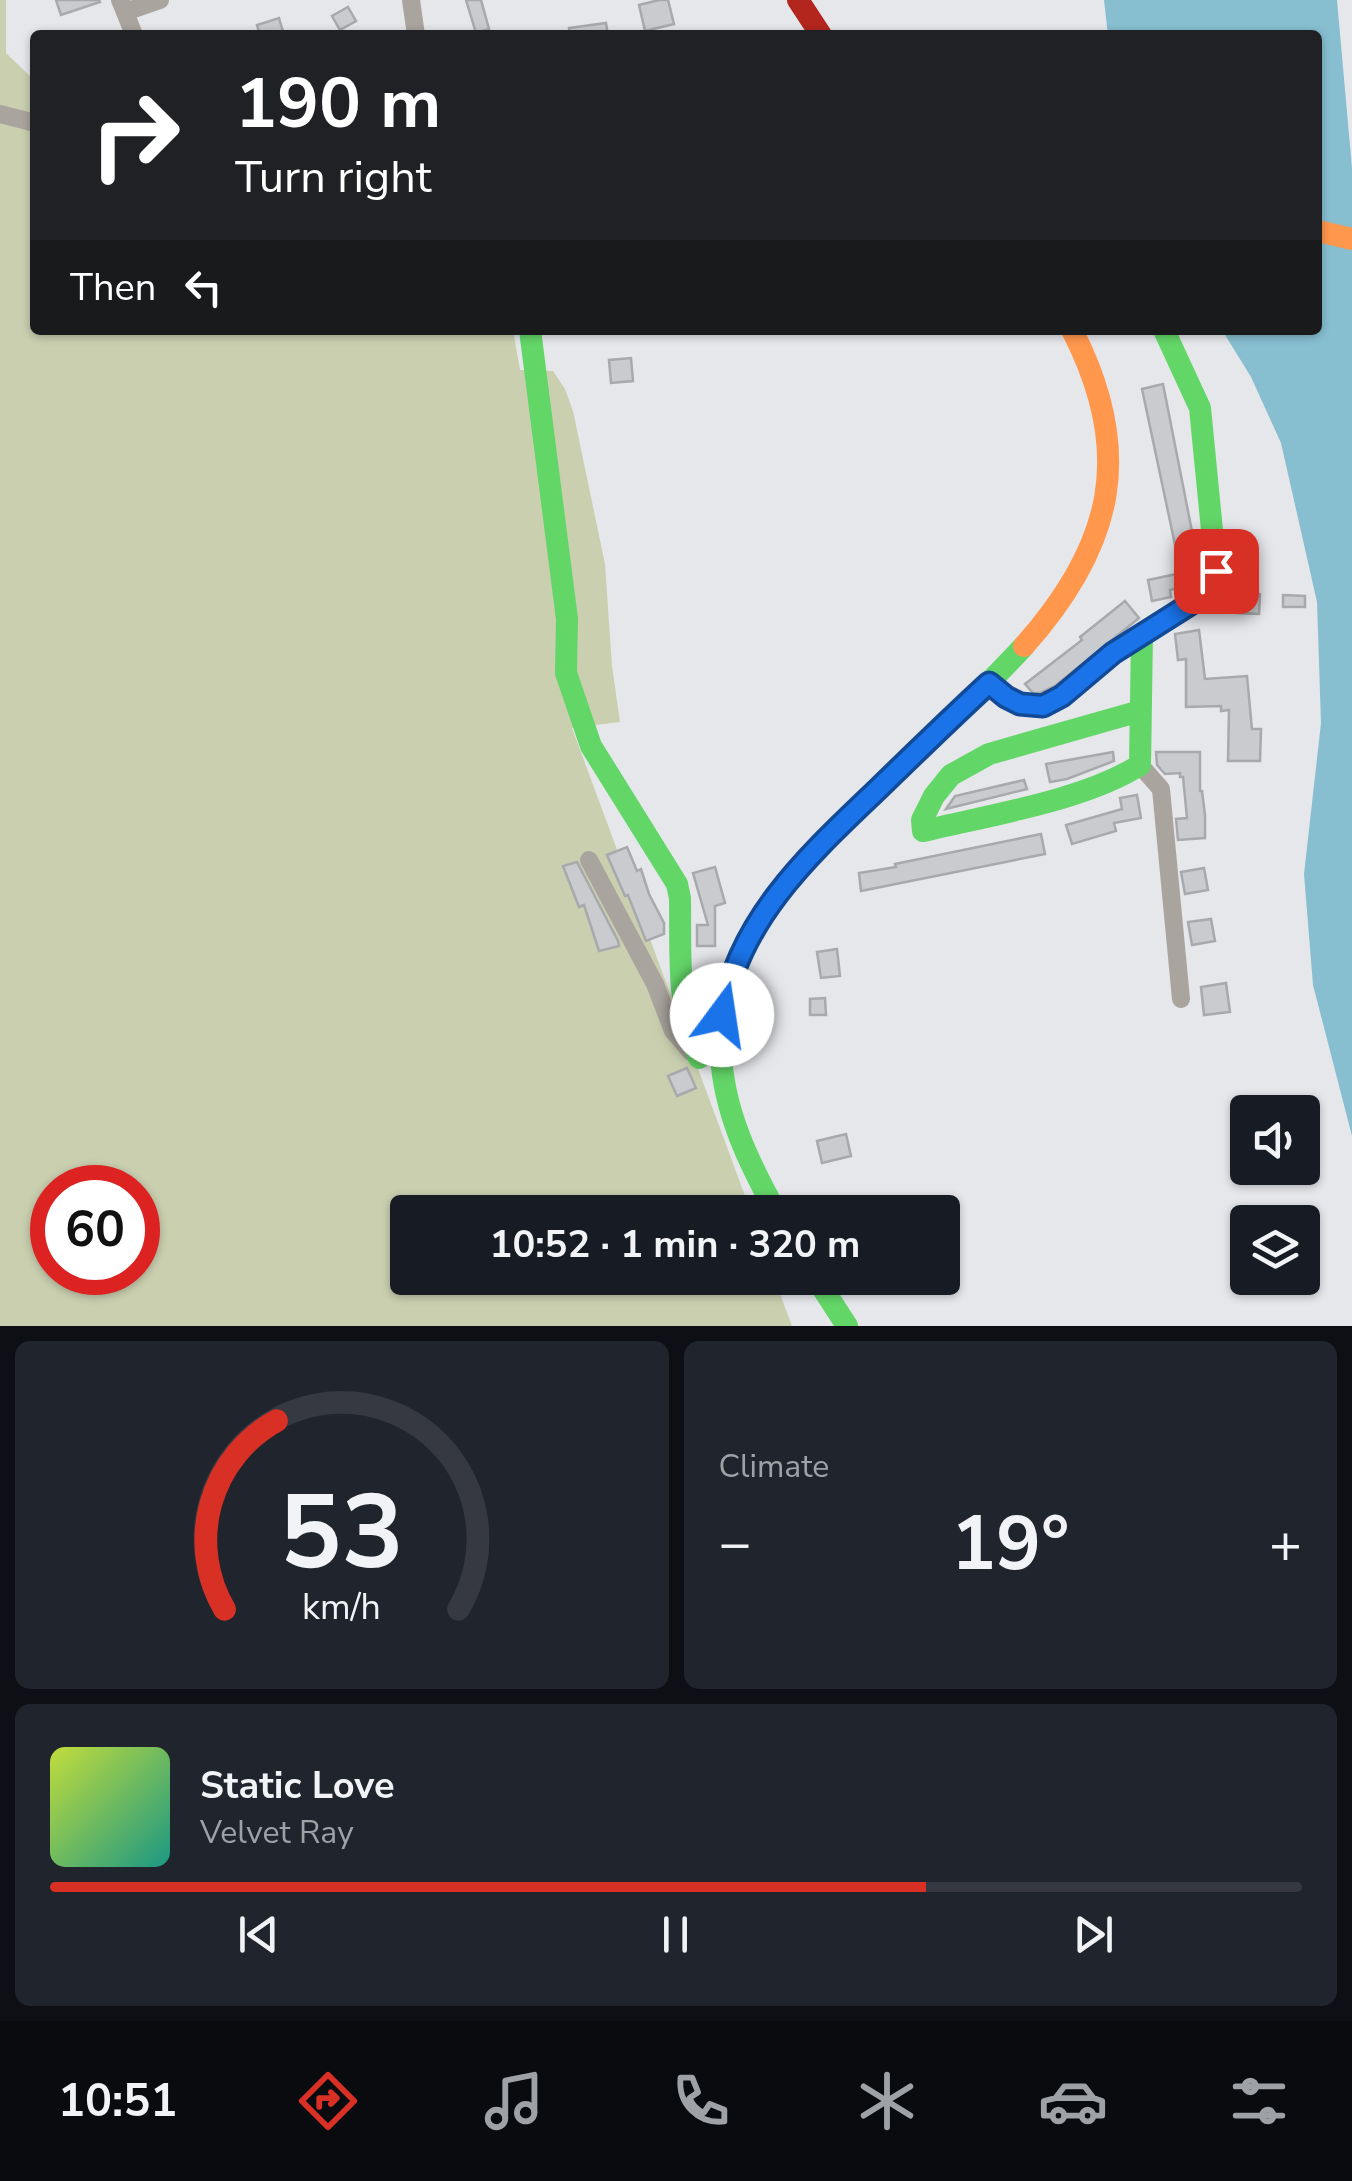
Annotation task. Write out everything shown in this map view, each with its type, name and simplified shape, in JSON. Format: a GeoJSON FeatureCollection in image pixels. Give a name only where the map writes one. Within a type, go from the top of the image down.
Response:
{"type":"FeatureCollection","features":[{"type":"Feature","properties":{"kind":"street"},"geometry":{"type":"LineString","coordinates":[[132,30],[123,6],[160,0]]}},
{"type":"Feature","properties":{"kind":"street"},"geometry":{"type":"LineString","coordinates":[[411,0],[415,30]]}},
{"type":"Feature","properties":{"kind":"street"},"geometry":{"type":"LineString","coordinates":[[798,0],[818,30]]}},
{"type":"Feature","properties":{"kind":"street"},"geometry":{"type":"LineString","coordinates":[[0,114],[30,122]]}},
{"type":"Feature","properties":{"kind":"street"},"geometry":{"type":"LineString","coordinates":[[1322,232],[1352,239]]}},
{"type":"Feature","properties":{"kind":"street"},"geometry":{"type":"LineString","coordinates":[[531,335],[567,619],[566,672],[591,746],[676,884],[680,898],[682,1004],[699,1058]]}},
{"type":"Feature","properties":{"kind":"street"},"geometry":{"type":"LineString","coordinates":[[766,1195],[737,1135],[722,1069],[726,997],[743,946],[784,884],[989,683],[1047,619],[1073,582],[1097,530],[1109,465],[1108,428],[1093,370],[1075,335]]}},
{"type":"Feature","properties":{"kind":"street"},"geometry":{"type":"LineString","coordinates":[[989,683],[1020,704],[1043,706],[1062,696],[1113,653],[1200,598],[1216,571],[1200,408],[1166,335]]}},
{"type":"Feature","properties":{"kind":"street"},"geometry":{"type":"LineString","coordinates":[[1142,636],[1140,764],[1161,789],[1181,1000]]}},
{"type":"Feature","properties":{"kind":"street"},"geometry":{"type":"LineString","coordinates":[[1140,711],[989,754],[951,775],[934,796],[922,820],[923,831],[1068,796],[1124,776],[1140,764]]}},
{"type":"Feature","properties":{"kind":"street"},"geometry":{"type":"LineString","coordinates":[[589,860],[655,984],[673,1031],[691,1052],[722,1069]]}},
{"type":"Feature","properties":{"kind":"street"},"geometry":{"type":"LineString","coordinates":[[827,1295],[847,1326]]}},
{"type":"Feature","properties":{"kind":"green space"},"geometry":{"type":"Polygon","coordinates":[[[0,0],[6,0],[6,53],[30,76],[30,335],[514,335],[520,370],[553,371],[573,411],[605,564],[620,722],[572,728],[745,1195],[390,1195],[390,1295],[780,1295],[792,1326],[0,1326],[0,0]]]}},
{"type":"Feature","properties":{"kind":"water"},"geometry":{"type":"Polygon","coordinates":[[[1104,0],[1337,0],[1352,168],[1352,1136],[1313,985],[1304,874],[1321,723],[1317,602],[1281,443],[1251,377],[1225,335],[1322,335],[1322,30],[1107,30],[1104,0]]]}},
{"type":"Feature","properties":{"kind":"building"},"geometry":{"type":"Polygon","coordinates":[[[56,0],[99,0],[100,2],[61,15],[56,0]]]}},
{"type":"Feature","properties":{"kind":"building"},"geometry":{"type":"Polygon","coordinates":[[[466,0],[481,0],[489,29],[475,30],[466,0]]]}},
{"type":"Feature","properties":{"kind":"building"},"geometry":{"type":"Polygon","coordinates":[[[668,0],[674,24],[645,30],[639,5],[668,0]]]}},
{"type":"Feature","properties":{"kind":"building"},"geometry":{"type":"Polygon","coordinates":[[[348,7],[356,21],[340,30],[332,16],[348,7]]]}},
{"type":"Feature","properties":{"kind":"building"},"geometry":{"type":"Polygon","coordinates":[[[279,18],[283,30],[258,30],[257,25],[279,18]]]}},
{"type":"Feature","properties":{"kind":"building"},"geometry":{"type":"Polygon","coordinates":[[[606,23],[607,30],[569,30],[606,23]]]}},
{"type":"Feature","properties":{"kind":"building"},"geometry":{"type":"Polygon","coordinates":[[[631,358],[633,381],[611,383],[609,360],[631,358]]]}},
{"type":"Feature","properties":{"kind":"building"},"geometry":{"type":"Polygon","coordinates":[[[1163,384],[1199,567],[1188,586],[1170,590],[1171,597],[1152,601],[1148,580],[1181,573],[1142,389],[1163,384]]]}},
{"type":"Feature","properties":{"kind":"building"},"geometry":{"type":"Polygon","coordinates":[[[1241,562],[1255,564],[1251,593],[1260,594],[1259,614],[1237,613],[1241,562]]]}},
{"type":"Feature","properties":{"kind":"building"},"geometry":{"type":"Polygon","coordinates":[[[1283,595],[1305,596],[1305,607],[1283,607],[1283,595]]]}},
{"type":"Feature","properties":{"kind":"building"},"geometry":{"type":"Polygon","coordinates":[[[1125,601],[1139,618],[1055,686],[1033,693],[1025,684],[1125,601]]]}},
{"type":"Feature","properties":{"kind":"building"},"geometry":{"type":"Polygon","coordinates":[[[1199,630],[1205,679],[1247,676],[1252,729],[1261,729],[1260,761],[1228,761],[1229,710],[1221,711],[1221,706],[1186,707],[1186,659],[1178,660],[1175,634],[1199,630]]]}},
{"type":"Feature","properties":{"kind":"building"},"geometry":{"type":"Polygon","coordinates":[[[1113,752],[1114,761],[1050,782],[1046,764],[1113,752]]]}},
{"type":"Feature","properties":{"kind":"building"},"geometry":{"type":"Polygon","coordinates":[[[1156,752],[1200,752],[1205,838],[1178,840],[1176,819],[1187,818],[1183,777],[1180,773],[1165,774],[1157,765],[1156,752]]]}},
{"type":"Feature","properties":{"kind":"building"},"geometry":{"type":"Polygon","coordinates":[[[1024,780],[1027,789],[946,809],[955,796],[1024,780]]]}},
{"type":"Feature","properties":{"kind":"building"},"geometry":{"type":"Polygon","coordinates":[[[1137,795],[1141,818],[1114,823],[1116,831],[1072,844],[1066,825],[1122,809],[1120,798],[1137,795]]]}},
{"type":"Feature","properties":{"kind":"building"},"geometry":{"type":"Polygon","coordinates":[[[1041,834],[1045,854],[861,891],[859,873],[1041,834]]]}},
{"type":"Feature","properties":{"kind":"building"},"geometry":{"type":"Polygon","coordinates":[[[627,847],[664,923],[664,934],[646,941],[607,855],[627,847]]]}},
{"type":"Feature","properties":{"kind":"building"},"geometry":{"type":"Polygon","coordinates":[[[577,862],[619,946],[599,951],[584,905],[579,907],[563,866],[577,862]]]}},
{"type":"Feature","properties":{"kind":"building"},"geometry":{"type":"Polygon","coordinates":[[[715,867],[725,903],[715,906],[715,946],[697,946],[697,925],[708,925],[693,873],[715,867]]]}},
{"type":"Feature","properties":{"kind":"building"},"geometry":{"type":"Polygon","coordinates":[[[1204,868],[1208,890],[1185,894],[1181,872],[1204,868]]]}},
{"type":"Feature","properties":{"kind":"building"},"geometry":{"type":"Polygon","coordinates":[[[1211,919],[1215,941],[1192,945],[1188,922],[1211,919]]]}},
{"type":"Feature","properties":{"kind":"building"},"geometry":{"type":"Polygon","coordinates":[[[837,949],[840,976],[821,978],[817,952],[837,949]]]}},
{"type":"Feature","properties":{"kind":"building"},"geometry":{"type":"Polygon","coordinates":[[[1226,983],[1230,1012],[1204,1015],[1201,987],[1226,983]]]}},
{"type":"Feature","properties":{"kind":"building"},"geometry":{"type":"Polygon","coordinates":[[[825,998],[826,1015],[810,1015],[810,999],[825,998]]]}},
{"type":"Feature","properties":{"kind":"building"},"geometry":{"type":"Polygon","coordinates":[[[687,1068],[696,1088],[677,1096],[668,1076],[687,1068]]]}},
{"type":"Feature","properties":{"kind":"building"},"geometry":{"type":"Polygon","coordinates":[[[846,1134],[851,1156],[822,1163],[817,1141],[846,1134]]]}},
{"type":"Feature","properties":{"kind":"traffic: fast"},"geometry":{"type":"LineString","coordinates":[[531,335],[567,619],[566,673],[591,746],[677,884],[683,999],[699,1058]]}},
{"type":"Feature","properties":{"kind":"traffic: fast"},"geometry":{"type":"LineString","coordinates":[[1140,711],[989,754],[951,775],[934,796],[922,820],[923,831],[1064,797],[1117,778],[1140,765],[1142,636],[1200,598],[1216,571],[1200,408],[1166,335]]}},
{"type":"Feature","properties":{"kind":"traffic: fast"},"geometry":{"type":"LineString","coordinates":[[767,1195],[727,1097],[721,1055],[723,1014],[732,976],[748,940],[768,907],[820,845],[1024,646]]}},
{"type":"Feature","properties":{"kind":"traffic: fast"},"geometry":{"type":"LineString","coordinates":[[827,1295],[847,1326]]}},
{"type":"Feature","properties":{"kind":"traffic: slow"},"geometry":{"type":"LineString","coordinates":[[1322,232],[1352,239]]}},
{"type":"Feature","properties":{"kind":"traffic: slow"},"geometry":{"type":"LineString","coordinates":[[1024,646],[1078,571],[1095,534],[1105,496],[1108,457],[1104,417],[1092,374],[1074,335]]}},
{"type":"Feature","properties":{"kind":"traffic: jam"},"geometry":{"type":"LineString","coordinates":[[798,0],[818,30]]}},
{"type":"Feature","properties":{"kind":"route"},"geometry":{"type":"LineString","coordinates":[[722,1015],[743,946],[784,884],[989,683],[1020,704],[1043,706],[1062,696],[1113,653],[1200,598],[1216,571]]}}]}
